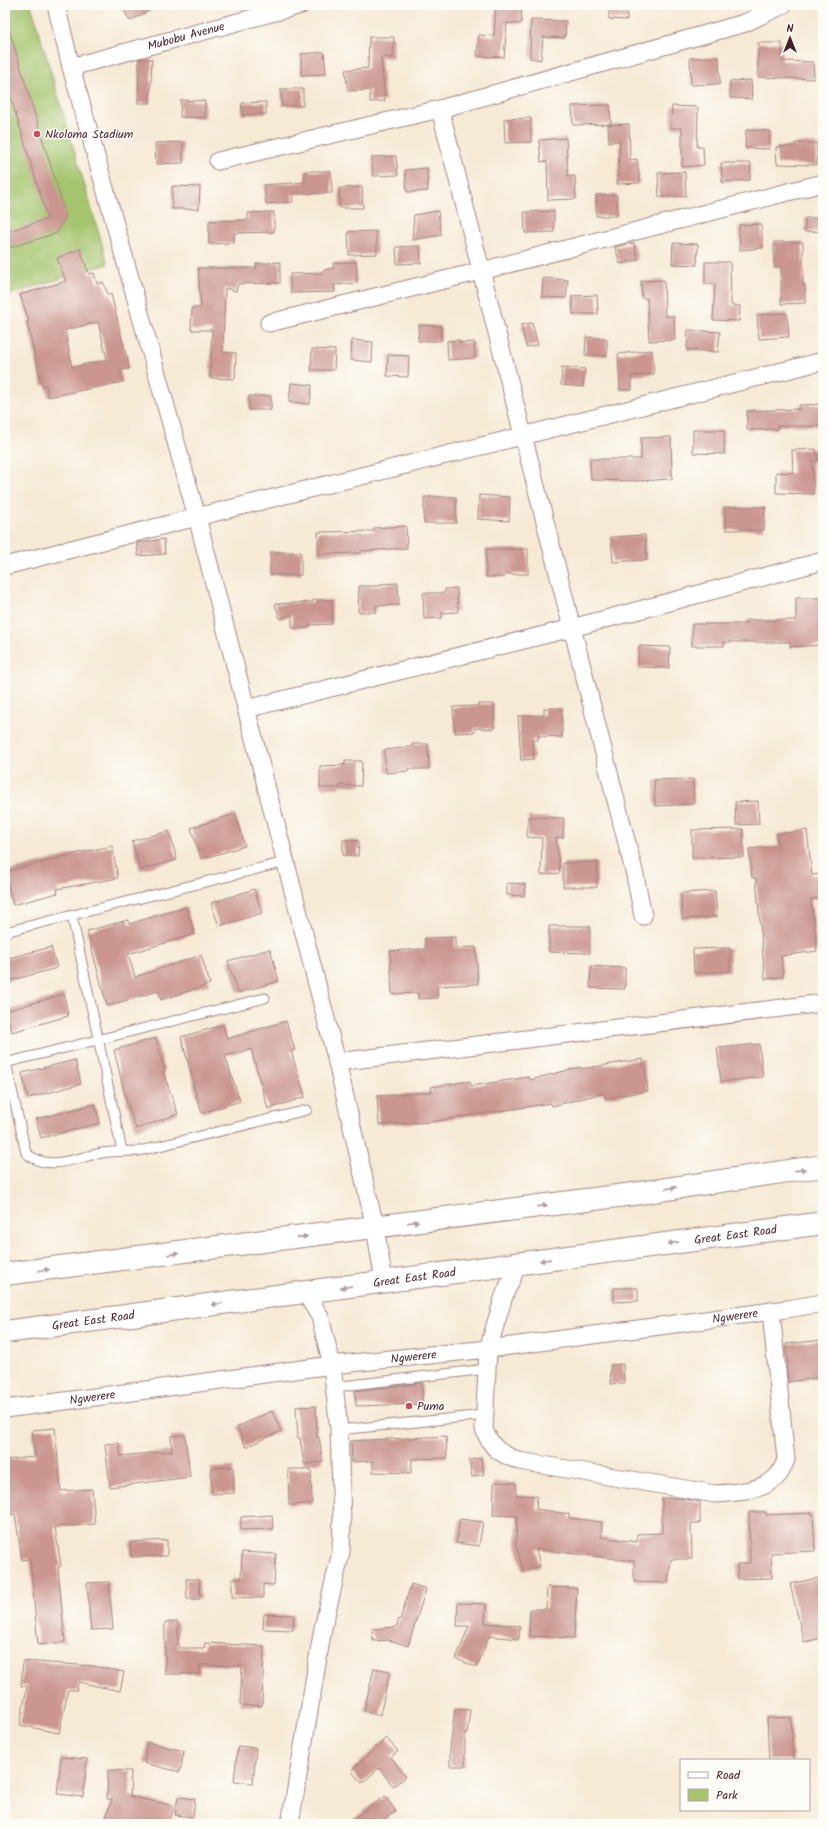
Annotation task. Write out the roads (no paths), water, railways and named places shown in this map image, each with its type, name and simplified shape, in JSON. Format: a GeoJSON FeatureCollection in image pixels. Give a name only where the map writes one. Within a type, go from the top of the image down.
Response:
{"type":"FeatureCollection","features":[{"type":"Feature","properties":{"kind":"main road"},"geometry":{"type":"LineString","coordinates":[[5,1274],[625,1195],[823,1166]]}},
{"type":"Feature","properties":{"kind":"main road","name":"Great East Road"},"geometry":{"type":"LineString","coordinates":[[5,1332],[823,1223]]}},
{"type":"Feature","properties":{"kind":"street"},"geometry":{"type":"LineString","coordinates":[[56,5],[71,67],[197,517],[337,1062],[375,1227],[384,1282]]}},
{"type":"Feature","properties":{"kind":"street","name":"Mubobu Avenue"},"geometry":{"type":"LineString","coordinates":[[71,67],[301,5]]}},
{"type":"Feature","properties":{"kind":"street"},"geometry":{"type":"LineString","coordinates":[[218,161],[440,109],[745,23],[783,5]]}},
{"type":"Feature","properties":{"kind":"street"},"geometry":{"type":"LineString","coordinates":[[440,109],[635,875],[643,916]]}},
{"type":"Feature","properties":{"kind":"street"},"geometry":{"type":"LineString","coordinates":[[269,323],[481,271],[823,183]]}},
{"type":"Feature","properties":{"kind":"street"},"geometry":{"type":"LineString","coordinates":[[5,566],[823,361]]}},
{"type":"Feature","properties":{"kind":"street"},"geometry":{"type":"LineString","coordinates":[[246,709],[572,628],[823,561]]}},
{"type":"Feature","properties":{"kind":"street"},"geometry":{"type":"LineString","coordinates":[[337,1062],[823,1003]]}},
{"type":"Feature","properties":{"kind":"street"},"geometry":{"type":"LineString","coordinates":[[518,1264],[509,1284],[488,1349],[484,1429],[489,1441],[499,1453],[519,1461],[715,1494],[740,1492],[763,1485],[779,1475],[786,1460],[771,1311]]}},
{"type":"Feature","properties":{"kind":"street"},"geometry":{"type":"LineString","coordinates":[[290,1824],[323,1628],[341,1552],[342,1521],[339,1430],[332,1365],[320,1318],[306,1293]]}},
{"type":"Feature","properties":{"kind":"street","name":"Ngwerere"},"geometry":{"type":"LineString","coordinates":[[5,1409],[332,1365],[488,1349],[823,1303]]}},
{"type":"Feature","properties":{"kind":"lane"},"geometry":{"type":"LineString","coordinates":[[5,932],[285,862]]}},
{"type":"Feature","properties":{"kind":"lane"},"geometry":{"type":"LineString","coordinates":[[72,916],[122,1151]]}},
{"type":"Feature","properties":{"kind":"lane"},"geometry":{"type":"LineString","coordinates":[[265,998],[5,1061],[26,1153],[32,1159],[42,1163],[67,1162],[101,1153],[139,1151],[307,1110]]}},
{"type":"Feature","properties":{"kind":"lane"},"geometry":{"type":"LineString","coordinates":[[334,1386],[487,1369]]}},
{"type":"Feature","properties":{"kind":"lane"},"geometry":{"type":"LineString","coordinates":[[339,1430],[485,1415]]}},
{"type":"Feature","properties":{"kind":"place","name":"Nkoloma Stadium"},"geometry":{"type":"Point","coordinates":[37,134]}},
{"type":"Feature","properties":{"kind":"place","name":"Puma"},"geometry":{"type":"Point","coordinates":[409,1406]}}]}
